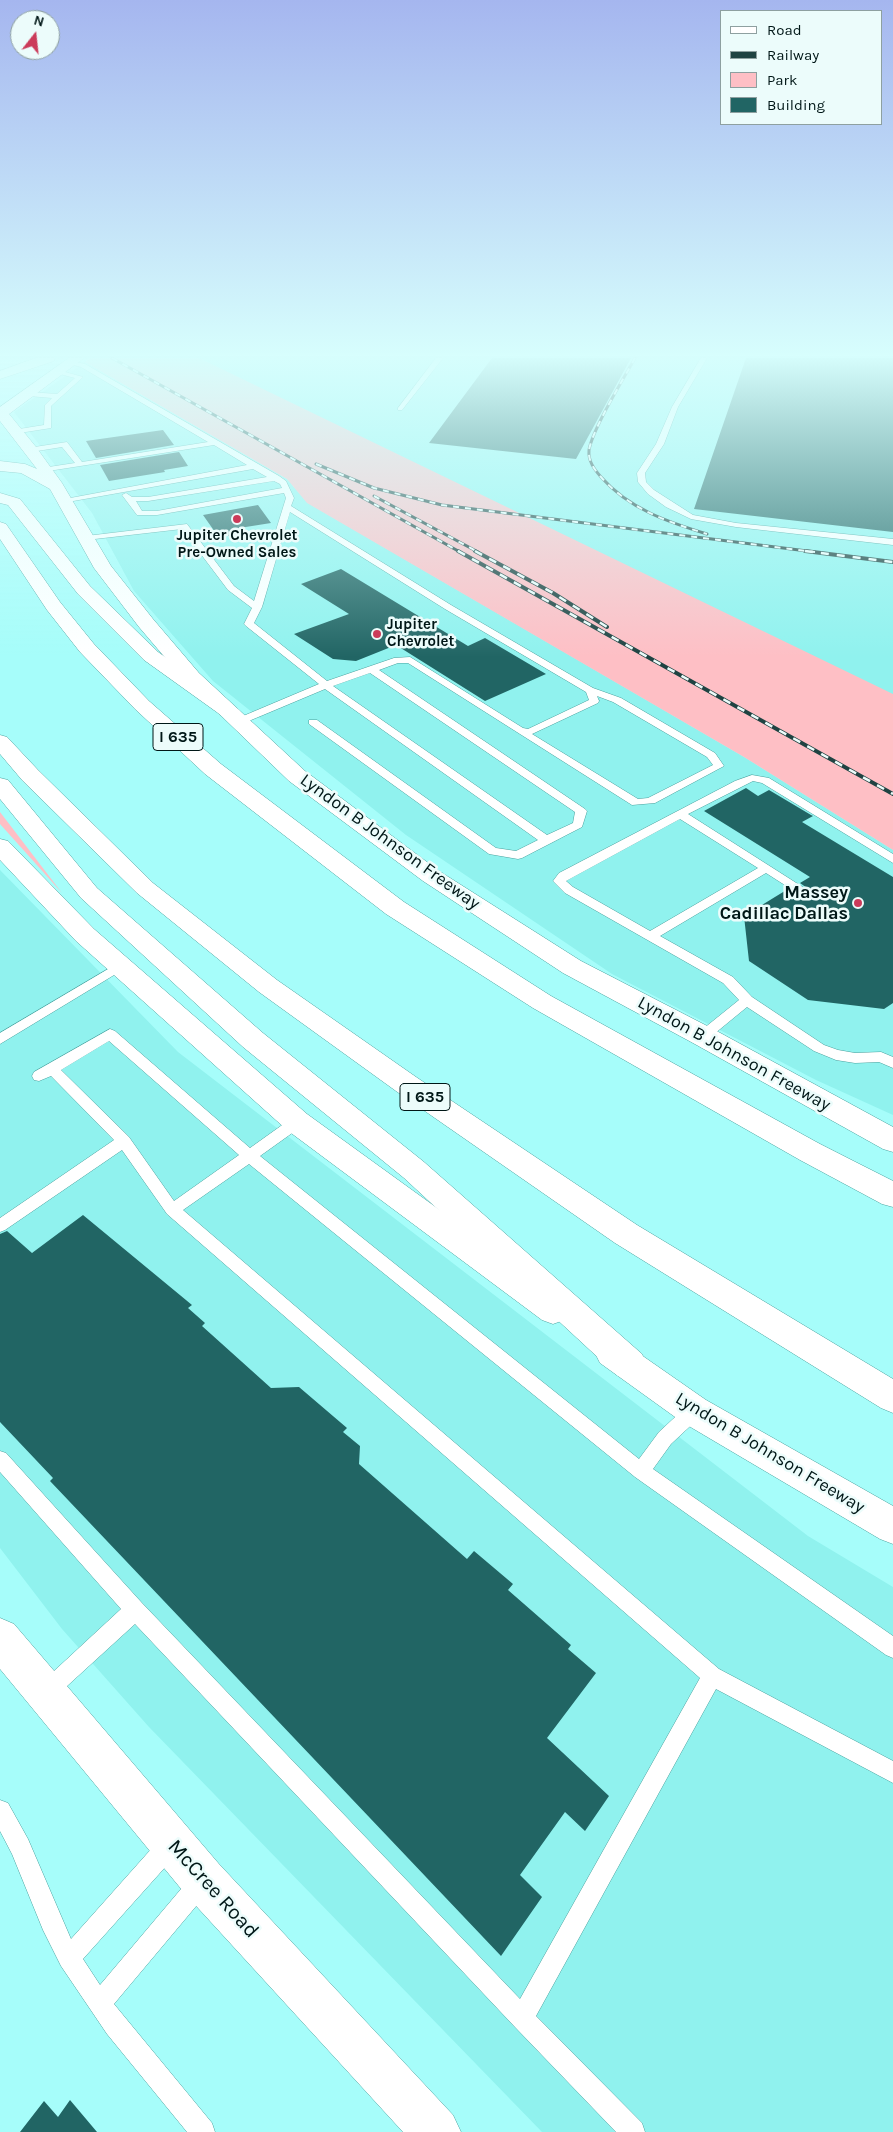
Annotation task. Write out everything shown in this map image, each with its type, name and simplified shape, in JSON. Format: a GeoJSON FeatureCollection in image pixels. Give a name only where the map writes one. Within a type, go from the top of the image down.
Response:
{"type":"FeatureCollection","features":[{"type":"Feature","properties":{"kind":"main road","name":"Lyndon B Johnson Freeway"},"geometry":{"type":"LineString","coordinates":[[36,457],[103,568],[146,623],[192,676],[297,776],[431,876],[572,968],[703,1036],[893,1141]]}},
{"type":"Feature","properties":{"kind":"main road"},"geometry":{"type":"LineString","coordinates":[[0,466],[25,469],[55,486]]}},
{"type":"Feature","properties":{"kind":"main road"},"geometry":{"type":"LineString","coordinates":[[0,498],[14,502],[84,590],[151,656],[236,718]]}},
{"type":"Feature","properties":{"kind":"main road","name":"I 635"},"geometry":{"type":"LineString","coordinates":[[0,527],[53,606],[87,648],[142,705],[213,769],[395,908],[542,1002],[760,1125],[893,1195]]}},
{"type":"Feature","properties":{"kind":"main road","name":"I 635"},"geometry":{"type":"LineString","coordinates":[[0,741],[30,775],[144,888],[268,986],[406,1084],[626,1234],[893,1397]]}},
{"type":"Feature","properties":{"kind":"main road"},"geometry":{"type":"LineString","coordinates":[[0,785],[89,893],[253,1040],[414,1170],[630,1366]]}},
{"type":"Feature","properties":{"kind":"main road","name":"Lyndon B Johnson Freeway"},"geometry":{"type":"LineString","coordinates":[[0,846],[85,935],[296,1122],[694,1411],[893,1526]]}},
{"type":"Feature","properties":{"kind":"main road","name":"McCree Road"},"geometry":{"type":"LineString","coordinates":[[0,1638],[203,1880],[436,2132]]}},
{"type":"Feature","properties":{"kind":"lane"},"geometry":{"type":"LineString","coordinates":[[75,457],[80,464]]}},
{"type":"Feature","properties":{"kind":"lane"},"geometry":{"type":"LineString","coordinates":[[55,486],[80,464],[122,457]]}},
{"type":"Feature","properties":{"kind":"lane"},"geometry":{"type":"LineString","coordinates":[[240,457],[283,483],[290,498],[249,624],[326,685],[546,840]]}},
{"type":"Feature","properties":{"kind":"lane"},"geometry":{"type":"LineString","coordinates":[[651,457],[641,473],[642,482],[669,506],[692,517],[736,525],[893,542]]}},
{"type":"Feature","properties":{"kind":"lane"},"geometry":{"type":"LineString","coordinates":[[55,486],[122,490],[255,466]]}},
{"type":"Feature","properties":{"kind":"lane"},"geometry":{"type":"LineString","coordinates":[[130,500],[148,500],[276,478]]}},
{"type":"Feature","properties":{"kind":"lane"},"geometry":{"type":"LineString","coordinates":[[122,490],[140,514],[157,513],[286,490]]}},
{"type":"Feature","properties":{"kind":"lane"},"geometry":{"type":"LineString","coordinates":[[236,718],[397,660],[410,660],[636,803],[652,801],[719,766],[711,755],[703,750],[616,700],[590,690],[448,607],[287,507]]}},
{"type":"Feature","properties":{"kind":"lane"},"geometry":{"type":"LineString","coordinates":[[86,538],[184,526],[231,588],[256,607]]}},
{"type":"Feature","properties":{"kind":"lane"},"geometry":{"type":"LineString","coordinates":[[313,722],[493,851],[518,855],[578,825],[581,811],[371,669]]}},
{"type":"Feature","properties":{"kind":"lane"},"geometry":{"type":"LineString","coordinates":[[520,731],[529,732],[594,701],[590,690]]}},
{"type":"Feature","properties":{"kind":"lane"},"geometry":{"type":"LineString","coordinates":[[892,1061],[881,1057],[855,1058],[836,1055],[819,1048],[747,1000],[728,980],[569,890],[559,881],[563,876],[739,783],[752,778],[765,780],[893,859]]}},
{"type":"Feature","properties":{"kind":"lane"},"geometry":{"type":"LineString","coordinates":[[680,814],[806,893]]}},
{"type":"Feature","properties":{"kind":"lane"},"geometry":{"type":"LineString","coordinates":[[650,936],[766,868]]}},
{"type":"Feature","properties":{"kind":"lane"},"geometry":{"type":"LineString","coordinates":[[0,1039],[120,966]]}},
{"type":"Feature","properties":{"kind":"lane"},"geometry":{"type":"LineString","coordinates":[[703,1036],[747,1000]]}},
{"type":"Feature","properties":{"kind":"lane"},"geometry":{"type":"LineString","coordinates":[[39,1076],[110,1034],[248,1155],[641,1471],[893,1648]]}},
{"type":"Feature","properties":{"kind":"lane"},"geometry":{"type":"LineString","coordinates":[[52,1069],[124,1141],[172,1210],[712,1676],[893,1772]]}},
{"type":"Feature","properties":{"kind":"lane"},"geometry":{"type":"LineString","coordinates":[[172,1210],[296,1122]]}},
{"type":"Feature","properties":{"kind":"lane"},"geometry":{"type":"LineString","coordinates":[[0,1226],[124,1141]]}},
{"type":"Feature","properties":{"kind":"lane"},"geometry":{"type":"LineString","coordinates":[[641,1471],[665,1438],[694,1411]]}},
{"type":"Feature","properties":{"kind":"lane"},"geometry":{"type":"LineString","coordinates":[[0,1460],[135,1610],[522,2018],[633,2132]]}},
{"type":"Feature","properties":{"kind":"lane"},"geometry":{"type":"LineString","coordinates":[[45,1693],[135,1610]]}},
{"type":"Feature","properties":{"kind":"lane"},"geometry":{"type":"LineString","coordinates":[[522,2018],[712,1676]]}},
{"type":"Feature","properties":{"kind":"lane"},"geometry":{"type":"LineString","coordinates":[[0,1811],[21,1846],[52,1927],[69,1958],[99,2004],[203,2132]]}},
{"type":"Feature","properties":{"kind":"lane"},"geometry":{"type":"LineString","coordinates":[[69,1958],[172,1843]]}},
{"type":"Feature","properties":{"kind":"lane"},"geometry":{"type":"LineString","coordinates":[[99,2004],[203,1880]]}},
{"type":"Feature","properties":{"kind":"shaded area"},"geometry":{"type":"Polygon","coordinates":[[[49,457],[250,457],[287,479],[308,503],[744,757],[893,850],[893,1115],[816,1080],[612,974],[406,835],[213,681],[134,591],[92,513],[49,457]]]}},
{"type":"Feature","properties":{"kind":"shaded area"},"geometry":{"type":"Polygon","coordinates":[[[359,457],[893,457],[893,768],[359,457]]]}},
{"type":"Feature","properties":{"kind":"shaded area"},"geometry":{"type":"Polygon","coordinates":[[[0,870],[178,1052],[808,1536],[893,1587],[893,2132],[542,2132],[149,1727],[62,1629],[0,1548],[0,870]]]}},
{"type":"Feature","properties":{"kind":"green space"},"geometry":{"type":"Polygon","coordinates":[[[250,457],[405,457],[893,694],[893,850],[744,757],[307,503],[287,479],[250,457]]]}},
{"type":"Feature","properties":{"kind":"green space"},"geometry":{"type":"Polygon","coordinates":[[[0,812],[62,893],[0,824],[0,812]]]}},
{"type":"Feature","properties":{"kind":"building"},"geometry":{"type":"Polygon","coordinates":[[[146,457],[183,457],[188,466],[164,470],[165,472],[109,481],[100,465],[146,457]]]}},
{"type":"Feature","properties":{"kind":"building"},"geometry":{"type":"Polygon","coordinates":[[[712,457],[893,457],[893,532],[694,509],[712,457]]]}},
{"type":"Feature","properties":{"kind":"building","name":"Jupiter Chevrolet Pre-Owned Sales"},"geometry":{"type":"Polygon","coordinates":[[[258,505],[271,523],[233,529],[238,539],[215,532],[203,515],[258,505]]]}},
{"type":"Feature","properties":{"kind":"building","name":"Jupiter Chevrolet"},"geometry":{"type":"Polygon","coordinates":[[[341,569],[468,646],[485,638],[546,674],[485,701],[396,645],[356,661],[333,659],[294,634],[349,614],[301,584],[341,569]]]}},
{"type":"Feature","properties":{"kind":"building","name":"Massey Cadillac Dallas"},"geometry":{"type":"Polygon","coordinates":[[[746,788],[758,796],[769,790],[813,816],[802,822],[893,877],[893,1003],[884,1009],[808,1000],[749,961],[744,916],[788,889],[802,898],[810,898],[814,893],[800,883],[810,877],[704,811],[746,788]]]}},
{"type":"Feature","properties":{"kind":"building"},"geometry":{"type":"Polygon","coordinates":[[[83,1215],[192,1305],[188,1308],[205,1323],[202,1326],[271,1388],[299,1387],[347,1428],[343,1432],[360,1446],[359,1464],[467,1559],[474,1551],[513,1584],[508,1590],[571,1645],[568,1649],[596,1673],[547,1738],[609,1796],[585,1831],[565,1812],[520,1875],[542,1897],[501,1956],[50,1481],[53,1478],[0,1422],[0,1234],[7,1231],[32,1253],[83,1215]]]}},
{"type":"Feature","properties":{"kind":"building"},"geometry":{"type":"Polygon","coordinates":[[[70,2100],[97,2132],[20,2132],[44,2101],[58,2117],[70,2100]]]}},
{"type":"Feature","properties":{"kind":"railway"},"geometry":{"type":"LineString","coordinates":[[290,457],[460,552]]}},
{"type":"Feature","properties":{"kind":"railway"},"geometry":{"type":"LineString","coordinates":[[590,457],[598,474],[624,498],[650,513],[678,525],[707,534]]}},
{"type":"Feature","properties":{"kind":"railway"},"geometry":{"type":"LineString","coordinates":[[316,464],[374,488],[442,505],[815,552]]}},
{"type":"Feature","properties":{"kind":"railway"},"geometry":{"type":"LineString","coordinates":[[374,496],[478,552]]}},
{"type":"Feature","properties":{"kind":"railway"},"geometry":{"type":"LineString","coordinates":[[458,551],[893,794]]}},
{"type":"Feature","properties":{"kind":"railway"},"geometry":{"type":"LineString","coordinates":[[475,551],[553,593],[607,627]]}},
{"type":"Feature","properties":{"kind":"railway"},"geometry":{"type":"LineString","coordinates":[[805,551],[893,562]]}},
{"type":"Feature","properties":{"kind":"place","name":"Jupiter Chevrolet Pre-Owned Sales"},"geometry":{"type":"Point","coordinates":[237,519]}},
{"type":"Feature","properties":{"kind":"place","name":"Jupiter Chevrolet"},"geometry":{"type":"Point","coordinates":[377,634]}},
{"type":"Feature","properties":{"kind":"place","name":"Massey Cadillac Dallas"},"geometry":{"type":"Point","coordinates":[858,903]}}]}
